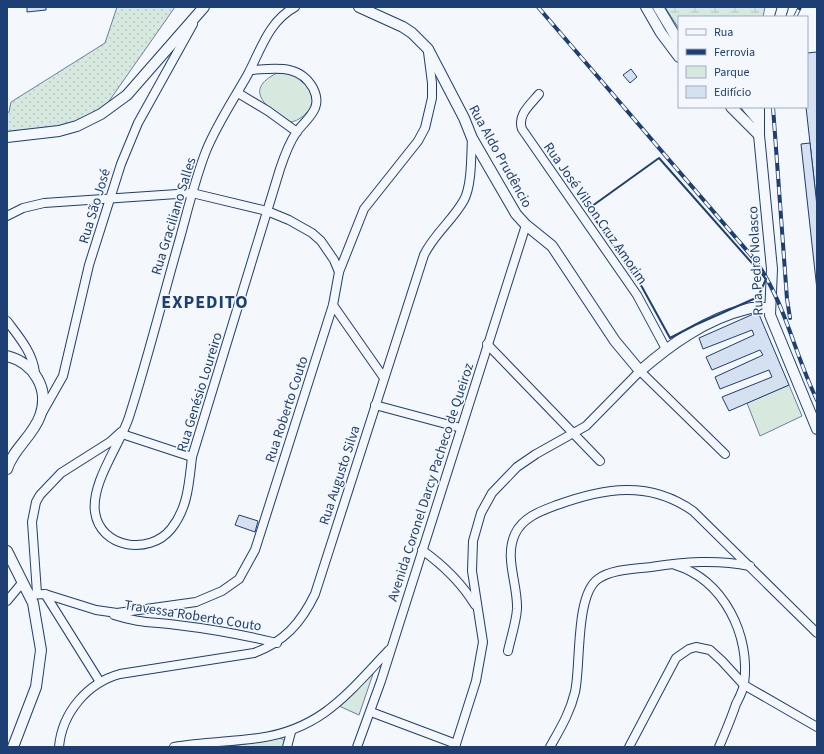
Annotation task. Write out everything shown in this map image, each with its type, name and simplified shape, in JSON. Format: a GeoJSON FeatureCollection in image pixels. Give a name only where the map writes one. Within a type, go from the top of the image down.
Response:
{"type":"FeatureCollection","features":[{"type":"Feature","properties":{"kind":"street","name":"Rua Graciliano Salles"},"geometry":{"type":"LineString","coordinates":[[123,432],[192,193],[214,135],[238,93],[272,26],[295,7]]}},
{"type":"Feature","properties":{"kind":"street","name":"Rua Aldo Prudêncio"},"geometry":{"type":"LineString","coordinates":[[359,7],[403,27],[412,33],[428,49],[464,118],[472,138],[516,214],[526,225],[552,246],[615,340],[640,371]]}},
{"type":"Feature","properties":{"kind":"street"},"geometry":{"type":"LineString","coordinates":[[646,7],[661,33],[678,56]]}},
{"type":"Feature","properties":{"kind":"street"},"geometry":{"type":"LineString","coordinates":[[658,7],[678,40]]}},
{"type":"Feature","properties":{"kind":"street"},"geometry":{"type":"LineString","coordinates":[[7,138],[58,131],[77,126],[101,114],[127,95],[202,10]]}},
{"type":"Feature","properties":{"kind":"street","name":"Rua São José"},"geometry":{"type":"LineString","coordinates":[[40,417],[63,376],[89,265],[120,164],[138,124],[202,10]]}},
{"type":"Feature","properties":{"kind":"street","name":"Rua Roberto Couto"},"geometry":{"type":"LineString","coordinates":[[37,594],[106,612],[122,613],[196,602],[216,594],[239,579],[255,550],[333,305],[339,272],[364,209],[426,128],[432,98],[432,83],[428,49]]}},
{"type":"Feature","properties":{"kind":"street","name":"Rua Genésio Loureiro"},"geometry":{"type":"LineString","coordinates":[[123,432],[100,482],[95,502],[95,512],[101,529],[107,536],[123,543],[140,545],[152,543],[162,538],[170,530],[183,510],[192,457],[283,159],[297,132],[312,114],[317,102],[316,94],[308,81],[296,71],[289,69],[250,70]]}},
{"type":"Feature","properties":{"kind":"street"},"geometry":{"type":"LineString","coordinates":[[238,93],[268,111],[297,132]]}},
{"type":"Feature","properties":{"kind":"street","name":"Rua José Vilson Cruz Amorim"},"geometry":{"type":"LineString","coordinates":[[539,94],[521,116],[520,122],[522,130],[637,294],[666,349]]}},
{"type":"Feature","properties":{"kind":"street"},"geometry":{"type":"LineString","coordinates":[[732,108],[759,134]]}},
{"type":"Feature","properties":{"kind":"street"},"geometry":{"type":"LineString","coordinates":[[748,108],[759,121]]}},
{"type":"Feature","properties":{"kind":"street","name":"Rua Pedro Nolasco"},"geometry":{"type":"LineString","coordinates":[[759,108],[759,134],[772,269],[769,308],[771,319],[817,430]]}},
{"type":"Feature","properties":{"kind":"street","name":"Rua Augusto Silva"},"geometry":{"type":"LineString","coordinates":[[100,682],[120,674],[242,656],[262,650],[284,638],[299,623],[315,594],[375,405],[427,249],[467,194],[472,138]]}},
{"type":"Feature","properties":{"kind":"street"},"geometry":{"type":"LineString","coordinates":[[7,216],[23,208],[44,203],[192,193],[268,211],[289,220],[312,233],[327,249],[339,272]]}},
{"type":"Feature","properties":{"kind":"street","name":"Avenida Coronel Darcy Pacheco de Queiroz"},"geometry":{"type":"LineString","coordinates":[[357,747],[371,712],[526,225]]}},
{"type":"Feature","properties":{"kind":"street"},"geometry":{"type":"LineString","coordinates":[[333,305],[384,378]]}},
{"type":"Feature","properties":{"kind":"street"},"geometry":{"type":"LineString","coordinates":[[371,712],[456,746],[476,681],[481,659],[483,642],[474,585],[472,555],[476,528],[481,513],[492,493],[517,467],[540,451],[574,434],[594,419],[640,371],[666,349],[697,329],[725,316],[748,308],[769,308]]}},
{"type":"Feature","properties":{"kind":"street"},"geometry":{"type":"LineString","coordinates":[[7,321],[25,345],[34,365],[35,374],[40,385],[43,399],[40,417],[16,450],[7,469]]}},
{"type":"Feature","properties":{"kind":"street"},"geometry":{"type":"LineString","coordinates":[[487,344],[600,461]]}},
{"type":"Feature","properties":{"kind":"street"},"geometry":{"type":"LineString","coordinates":[[7,356],[24,364],[35,374]]}},
{"type":"Feature","properties":{"kind":"street"},"geometry":{"type":"LineString","coordinates":[[640,371],[725,454]]}},
{"type":"Feature","properties":{"kind":"street"},"geometry":{"type":"LineString","coordinates":[[375,405],[461,428]]}},
{"type":"Feature","properties":{"kind":"street"},"geometry":{"type":"LineString","coordinates":[[13,747],[30,705],[40,665],[40,633],[35,610],[37,594],[32,522],[36,502],[61,473],[123,432],[192,457]]}},
{"type":"Feature","properties":{"kind":"street"},"geometry":{"type":"LineString","coordinates":[[508,651],[517,608],[511,558],[515,534],[525,520],[533,515],[580,496],[597,492],[630,490],[660,494],[672,498],[702,518],[817,632]]}},
{"type":"Feature","properties":{"kind":"street"},"geometry":{"type":"LineString","coordinates":[[422,550],[446,568],[459,582],[469,595],[480,618]]}},
{"type":"Feature","properties":{"kind":"street"},"geometry":{"type":"LineString","coordinates":[[7,552],[22,583],[37,594],[100,682],[79,701],[68,716],[63,727],[59,747]]}},
{"type":"Feature","properties":{"kind":"street"},"geometry":{"type":"LineString","coordinates":[[550,747],[566,719],[575,690],[583,612],[593,584],[604,576],[612,573],[672,564],[707,561],[751,566]]}},
{"type":"Feature","properties":{"kind":"street"},"geometry":{"type":"LineString","coordinates":[[672,564],[698,575],[717,592],[725,602],[742,640],[745,658],[744,685],[719,747]]}},
{"type":"Feature","properties":{"kind":"street"},"geometry":{"type":"LineString","coordinates":[[7,601],[22,583]]}},
{"type":"Feature","properties":{"kind":"street","name":"Travessa Roberto Couto"},"geometry":{"type":"LineString","coordinates":[[106,612],[133,621],[172,624],[231,632],[277,642]]}},
{"type":"Feature","properties":{"kind":"street"},"geometry":{"type":"LineString","coordinates":[[629,747],[676,658],[689,649],[696,647],[710,650],[744,685],[817,728]]}},
{"type":"Feature","properties":{"kind":"street"},"geometry":{"type":"LineString","coordinates":[[174,747],[261,738],[291,732],[336,706],[390,650]]}},
{"type":"Feature","properties":{"kind":"street"},"geometry":{"type":"LineString","coordinates":[[286,747],[291,732]]}},
{"type":"Feature","properties":{"kind":"green space"},"geometry":{"type":"Polygon","coordinates":[[[117,7],[175,7],[107,104],[96,113],[70,126],[7,134],[7,113],[9,112],[11,102],[105,43],[117,7]]]}},
{"type":"Feature","properties":{"kind":"green space"},"geometry":{"type":"Polygon","coordinates":[[[665,7],[765,7],[763,16],[678,16],[678,27],[665,7]]]}},
{"type":"Feature","properties":{"kind":"green space"},"geometry":{"type":"Polygon","coordinates":[[[277,73],[297,73],[313,94],[313,102],[311,107],[300,118],[293,122],[290,122],[267,106],[260,93],[261,86],[266,80],[277,73]]]}},
{"type":"Feature","properties":{"kind":"green space"},"geometry":{"type":"Polygon","coordinates":[[[789,385],[802,416],[760,436],[747,403],[789,385]]]}},
{"type":"Feature","properties":{"kind":"green space"},"geometry":{"type":"Polygon","coordinates":[[[374,671],[359,715],[339,706],[349,698],[374,671]]]}},
{"type":"Feature","properties":{"kind":"green space"},"geometry":{"type":"Polygon","coordinates":[[[281,738],[285,741],[285,747],[233,747],[233,746],[281,738]]]}},
{"type":"Feature","properties":{"kind":"building"},"geometry":{"type":"Polygon","coordinates":[[[27,7],[46,7],[46,10],[27,12],[27,7]]]}},
{"type":"Feature","properties":{"kind":"building"},"geometry":{"type":"Polygon","coordinates":[[[817,52],[817,206],[806,108],[808,108],[808,53],[817,52]]]}},
{"type":"Feature","properties":{"kind":"building"},"geometry":{"type":"Polygon","coordinates":[[[631,69],[637,77],[630,83],[623,75],[631,69]]]}},
{"type":"Feature","properties":{"kind":"building"},"geometry":{"type":"Polygon","coordinates":[[[810,143],[817,206],[817,290],[801,144],[810,143]]]}},
{"type":"Feature","properties":{"kind":"building"},"geometry":{"type":"Polygon","coordinates":[[[758,312],[789,385],[729,411],[722,397],[772,377],[769,370],[720,389],[715,377],[763,355],[760,350],[712,370],[706,357],[754,335],[752,330],[703,349],[699,338],[758,312]]]}},
{"type":"Feature","properties":{"kind":"building"},"geometry":{"type":"Polygon","coordinates":[[[239,515],[258,521],[255,532],[235,525],[239,515]]]}},
{"type":"Feature","properties":{"kind":"railway"},"geometry":{"type":"LineString","coordinates":[[538,7],[755,260],[775,294],[817,400]]}},
{"type":"Feature","properties":{"kind":"railway"},"geometry":{"type":"LineString","coordinates":[[796,16],[800,7]]}},
{"type":"Feature","properties":{"kind":"railway"},"geometry":{"type":"LineString","coordinates":[[773,108],[787,299],[790,318]]}},
{"type":"Feature","properties":{"kind":"wall"},"geometry":{"type":"LineString","coordinates":[[659,158],[766,279],[758,297],[695,325],[670,338],[642,287],[588,209],[659,158]]}},
{"type":"Feature","properties":{"kind":"district","name":"EXPEDITO"},"geometry":{"type":"Point","coordinates":[205,302]}}]}
